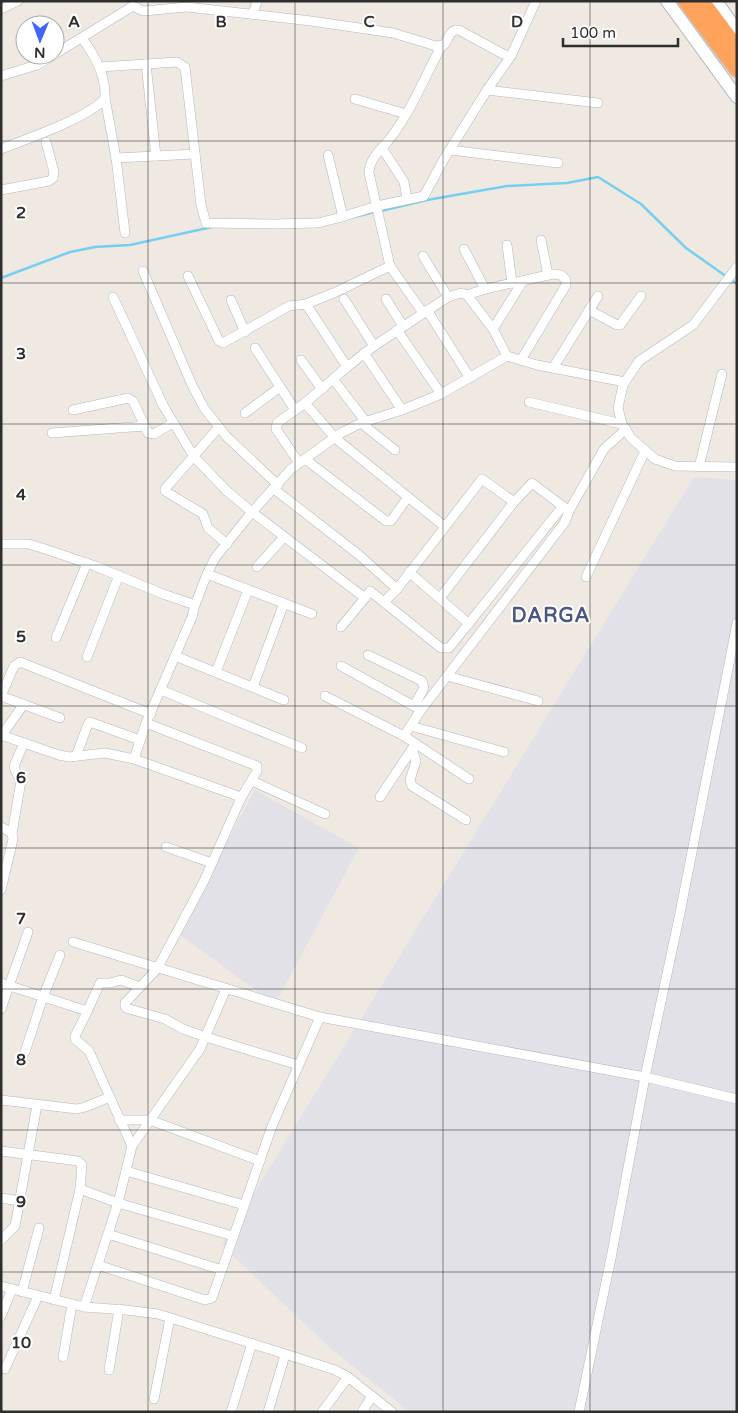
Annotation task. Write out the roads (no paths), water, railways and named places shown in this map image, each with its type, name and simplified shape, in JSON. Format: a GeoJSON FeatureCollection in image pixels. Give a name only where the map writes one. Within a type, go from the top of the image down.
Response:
{"type":"FeatureCollection","features":[{"type":"Feature","properties":{"kind":"highway"},"geometry":{"type":"LineString","coordinates":[[686,1],[737,69]]}},
{"type":"Feature","properties":{"kind":"highway"},"geometry":{"type":"LineString","coordinates":[[701,1],[737,50]]}},
{"type":"Feature","properties":{"kind":"street"},"geometry":{"type":"LineString","coordinates":[[1,9],[18,1]]}},
{"type":"Feature","properties":{"kind":"street"},"geometry":{"type":"LineString","coordinates":[[253,14],[257,1]]}},
{"type":"Feature","properties":{"kind":"street"},"geometry":{"type":"LineString","coordinates":[[100,67],[177,62],[185,67],[201,204],[206,223],[325,222],[407,198],[424,196],[487,90],[511,56],[536,1]]}},
{"type":"Feature","properties":{"kind":"street"},"geometry":{"type":"LineString","coordinates":[[667,1],[737,96]]}},
{"type":"Feature","properties":{"kind":"street"},"geometry":{"type":"LineString","coordinates":[[716,1],[737,31]]}},
{"type":"Feature","properties":{"kind":"street"},"geometry":{"type":"LineString","coordinates":[[65,48],[132,4],[143,11],[179,6],[393,33],[440,46]]}},
{"type":"Feature","properties":{"kind":"street"},"geometry":{"type":"LineString","coordinates":[[470,378],[425,312],[390,266],[368,173],[369,166],[398,128],[440,46],[444,45],[451,32],[459,30],[503,54],[511,56]]}},
{"type":"Feature","properties":{"kind":"street"},"geometry":{"type":"LineString","coordinates":[[82,38],[94,54],[100,67],[116,158],[125,233]]}},
{"type":"Feature","properties":{"kind":"street"},"geometry":{"type":"LineString","coordinates":[[146,64],[156,156]]}},
{"type":"Feature","properties":{"kind":"street"},"geometry":{"type":"LineString","coordinates":[[1,76],[37,65]]}},
{"type":"Feature","properties":{"kind":"street"},"geometry":{"type":"LineString","coordinates":[[487,90],[598,103]]}},
{"type":"Feature","properties":{"kind":"street"},"geometry":{"type":"LineString","coordinates":[[1,149],[97,108],[105,98]]}},
{"type":"Feature","properties":{"kind":"street"},"geometry":{"type":"LineString","coordinates":[[355,100],[406,114]]}},
{"type":"Feature","properties":{"kind":"street"},"geometry":{"type":"LineString","coordinates":[[1,190],[49,181],[53,178],[54,172],[46,142]]}},
{"type":"Feature","properties":{"kind":"street"},"geometry":{"type":"LineString","coordinates":[[382,148],[404,182],[407,198]]}},
{"type":"Feature","properties":{"kind":"street"},"geometry":{"type":"LineString","coordinates":[[450,150],[558,163]]}},
{"type":"Feature","properties":{"kind":"street"},"geometry":{"type":"LineString","coordinates":[[116,158],[195,154]]}},
{"type":"Feature","properties":{"kind":"street"},"geometry":{"type":"LineString","coordinates":[[328,155],[343,217]]}},
{"type":"Feature","properties":{"kind":"street"},"geometry":{"type":"LineString","coordinates":[[541,240],[548,275]]}},
{"type":"Feature","properties":{"kind":"street"},"geometry":{"type":"LineString","coordinates":[[507,245],[512,283]]}},
{"type":"Feature","properties":{"kind":"street"},"geometry":{"type":"LineString","coordinates":[[464,249],[485,289]]}},
{"type":"Feature","properties":{"kind":"street"},"geometry":{"type":"LineString","coordinates":[[422,256],[448,297]]}},
{"type":"Feature","properties":{"kind":"street"},"geometry":{"type":"LineString","coordinates":[[188,276],[219,341],[223,343],[289,306],[306,304],[390,266]]}},
{"type":"Feature","properties":{"kind":"street"},"geometry":{"type":"LineString","coordinates":[[737,267],[693,324],[639,361],[625,382],[618,408],[624,427],[631,438],[655,460],[675,466],[737,467]]}},
{"type":"Feature","properties":{"kind":"street"},"geometry":{"type":"LineString","coordinates":[[143,272],[192,385],[204,408],[237,448],[276,487],[360,555],[396,589]]}},
{"type":"Feature","properties":{"kind":"street"},"geometry":{"type":"LineString","coordinates":[[467,295],[485,289],[548,275],[561,275],[566,280],[566,284],[521,360]]}},
{"type":"Feature","properties":{"kind":"street"},"geometry":{"type":"LineString","coordinates":[[493,329],[523,281]]}},
{"type":"Feature","properties":{"kind":"street"},"geometry":{"type":"LineString","coordinates":[[408,497],[391,521],[386,521],[302,461],[276,429],[276,426],[364,353],[448,297],[461,293],[467,295],[493,329],[507,356],[553,368],[625,382]]}},
{"type":"Feature","properties":{"kind":"street"},"geometry":{"type":"LineString","coordinates":[[553,368],[598,296]]}},
{"type":"Feature","properties":{"kind":"street"},"geometry":{"type":"LineString","coordinates":[[589,310],[620,325],[641,296]]}},
{"type":"Feature","properties":{"kind":"street"},"geometry":{"type":"LineString","coordinates":[[113,297],[153,385],[194,457],[228,492],[252,512],[365,598]]}},
{"type":"Feature","properties":{"kind":"street"},"geometry":{"type":"LineString","coordinates":[[344,299],[374,346]]}},
{"type":"Feature","properties":{"kind":"street"},"geometry":{"type":"LineString","coordinates":[[386,299],[400,328],[441,394]]}},
{"type":"Feature","properties":{"kind":"street"},"geometry":{"type":"LineString","coordinates":[[231,300],[245,332]]}},
{"type":"Feature","properties":{"kind":"street"},"geometry":{"type":"LineString","coordinates":[[306,304],[347,367]]}},
{"type":"Feature","properties":{"kind":"street"},"geometry":{"type":"LineString","coordinates":[[255,348],[294,410]]}},
{"type":"Feature","properties":{"kind":"street"},"geometry":{"type":"LineString","coordinates":[[364,353],[402,410]]}},
{"type":"Feature","properties":{"kind":"street"},"geometry":{"type":"LineString","coordinates":[[134,759],[146,723],[192,617],[207,574],[215,558],[252,512],[291,469],[335,438],[363,423],[441,394],[507,356]]}},
{"type":"Feature","properties":{"kind":"street"},"geometry":{"type":"LineString","coordinates":[[301,360],[322,389]]}},
{"type":"Feature","properties":{"kind":"street"},"geometry":{"type":"LineString","coordinates":[[699,467],[722,374]]}},
{"type":"Feature","properties":{"kind":"street"},"geometry":{"type":"LineString","coordinates":[[333,379],[363,423],[396,450]]}},
{"type":"Feature","properties":{"kind":"street"},"geometry":{"type":"LineString","coordinates":[[245,413],[280,387]]}},
{"type":"Feature","properties":{"kind":"street"},"geometry":{"type":"LineString","coordinates":[[73,410],[128,398],[131,399],[148,433],[151,434],[174,423]]}},
{"type":"Feature","properties":{"kind":"street"},"geometry":{"type":"LineString","coordinates":[[528,402],[624,427]]}},
{"type":"Feature","properties":{"kind":"street"},"geometry":{"type":"LineString","coordinates":[[305,403],[335,438],[444,526]]}},
{"type":"Feature","properties":{"kind":"street"},"geometry":{"type":"LineString","coordinates":[[52,433],[145,426]]}},
{"type":"Feature","properties":{"kind":"street"},"geometry":{"type":"LineString","coordinates":[[220,427],[165,491],[203,514],[208,528],[227,544]]}},
{"type":"Feature","properties":{"kind":"street"},"geometry":{"type":"LineString","coordinates":[[341,627],[370,591],[444,649],[449,648],[566,508],[604,449],[624,427]]}},
{"type":"Feature","properties":{"kind":"street"},"geometry":{"type":"LineString","coordinates":[[586,577],[645,451]]}},
{"type":"Feature","properties":{"kind":"street"},"geometry":{"type":"LineString","coordinates":[[384,602],[482,479],[514,502]]}},
{"type":"Feature","properties":{"kind":"street"},"geometry":{"type":"LineString","coordinates":[[440,598],[514,502],[532,482],[566,508]]}},
{"type":"Feature","properties":{"kind":"street"},"geometry":{"type":"LineString","coordinates":[[417,708],[447,676],[565,522],[566,508]]}},
{"type":"Feature","properties":{"kind":"street"},"geometry":{"type":"LineString","coordinates":[[257,567],[284,537]]}},
{"type":"Feature","properties":{"kind":"street"},"geometry":{"type":"LineString","coordinates":[[1,544],[29,544],[87,563],[195,605]]}},
{"type":"Feature","properties":{"kind":"street"},"geometry":{"type":"LineString","coordinates":[[56,638],[87,563]]}},
{"type":"Feature","properties":{"kind":"street"},"geometry":{"type":"LineString","coordinates":[[409,572],[469,624]]}},
{"type":"Feature","properties":{"kind":"street"},"geometry":{"type":"LineString","coordinates":[[207,574],[312,614]]}},
{"type":"Feature","properties":{"kind":"street"},"geometry":{"type":"LineString","coordinates":[[87,657],[119,575]]}},
{"type":"Feature","properties":{"kind":"street"},"geometry":{"type":"LineString","coordinates":[[216,672],[248,590]]}},
{"type":"Feature","properties":{"kind":"street"},"geometry":{"type":"LineString","coordinates":[[253,687],[284,603]]}},
{"type":"Feature","properties":{"kind":"street"},"geometry":{"type":"LineString","coordinates":[[579,1412],[737,623]]}},
{"type":"Feature","properties":{"kind":"street"},"geometry":{"type":"LineString","coordinates":[[368,655],[422,681],[424,688],[411,726],[404,736]]}},
{"type":"Feature","properties":{"kind":"street"},"geometry":{"type":"LineString","coordinates":[[175,656],[284,700]]}},
{"type":"Feature","properties":{"kind":"street"},"geometry":{"type":"LineString","coordinates":[[60,718],[1,696],[14,666],[20,662],[151,714]]}},
{"type":"Feature","properties":{"kind":"street"},"geometry":{"type":"LineString","coordinates":[[342,666],[417,708]]}},
{"type":"Feature","properties":{"kind":"street"},"geometry":{"type":"LineString","coordinates":[[447,676],[538,701]]}},
{"type":"Feature","properties":{"kind":"street"},"geometry":{"type":"LineString","coordinates":[[161,690],[302,748]]}},
{"type":"Feature","properties":{"kind":"street"},"geometry":{"type":"LineString","coordinates":[[325,696],[404,736],[413,746],[469,779]]}},
{"type":"Feature","properties":{"kind":"street"},"geometry":{"type":"LineString","coordinates":[[24,704],[2,735],[59,755],[76,756],[105,753],[134,759],[241,798]]}},
{"type":"Feature","properties":{"kind":"street"},"geometry":{"type":"LineString","coordinates":[[76,756],[90,722],[140,740]]}},
{"type":"Feature","properties":{"kind":"street"},"geometry":{"type":"LineString","coordinates":[[146,723],[257,766],[258,771],[241,798],[212,863],[157,968],[125,1003],[126,1008],[165,1019],[183,1029],[206,1037],[298,1065]]}},
{"type":"Feature","properties":{"kind":"street"},"geometry":{"type":"LineString","coordinates":[[411,726],[504,752]]}},
{"type":"Feature","properties":{"kind":"street"},"geometry":{"type":"LineString","coordinates":[[1,890],[14,839],[12,833],[21,781],[14,770],[14,766],[24,743]]}},
{"type":"Feature","properties":{"kind":"street"},"geometry":{"type":"LineString","coordinates":[[380,796],[413,746]]}},
{"type":"Feature","properties":{"kind":"street"},"geometry":{"type":"LineString","coordinates":[[413,746],[416,761],[410,780],[412,786],[466,820]]}},
{"type":"Feature","properties":{"kind":"street"},"geometry":{"type":"LineString","coordinates":[[252,781],[325,814]]}},
{"type":"Feature","properties":{"kind":"street"},"geometry":{"type":"LineString","coordinates":[[1,827],[12,833]]}},
{"type":"Feature","properties":{"kind":"street"},"geometry":{"type":"LineString","coordinates":[[166,847],[212,863]]}},
{"type":"Feature","properties":{"kind":"street"},"geometry":{"type":"LineString","coordinates":[[1,1009],[5,984],[28,932]]}},
{"type":"Feature","properties":{"kind":"street"},"geometry":{"type":"LineString","coordinates":[[73,942],[320,1017],[645,1077],[737,1099]]}},
{"type":"Feature","properties":{"kind":"street"},"geometry":{"type":"LineString","coordinates":[[25,1052],[43,997],[60,955]]}},
{"type":"Feature","properties":{"kind":"street"},"geometry":{"type":"LineString","coordinates":[[132,1146],[89,1051],[75,1039],[100,983],[121,980],[140,987]]}},
{"type":"Feature","properties":{"kind":"street"},"geometry":{"type":"LineString","coordinates":[[5,984],[87,1012]]}},
{"type":"Feature","properties":{"kind":"street"},"geometry":{"type":"LineString","coordinates":[[84,1307],[118,1203],[132,1146],[200,1049],[226,988]]}},
{"type":"Feature","properties":{"kind":"street"},"geometry":{"type":"LineString","coordinates":[[98,1265],[205,1300],[212,1298],[272,1126],[320,1017]]}},
{"type":"Feature","properties":{"kind":"street"},"geometry":{"type":"LineString","coordinates":[[1,1100],[77,1109],[110,1097]]}},
{"type":"Feature","properties":{"kind":"street"},"geometry":{"type":"LineString","coordinates":[[1,1240],[15,1226],[37,1105]]}},
{"type":"Feature","properties":{"kind":"street"},"geometry":{"type":"LineString","coordinates":[[119,1120],[150,1120],[260,1161]]}},
{"type":"Feature","properties":{"kind":"street"},"geometry":{"type":"LineString","coordinates":[[1,1151],[78,1160],[82,1165],[80,1189],[54,1300]]}},
{"type":"Feature","properties":{"kind":"street"},"geometry":{"type":"LineString","coordinates":[[126,1171],[244,1205]]}},
{"type":"Feature","properties":{"kind":"street"},"geometry":{"type":"LineString","coordinates":[[80,1189],[118,1203],[233,1236]]}},
{"type":"Feature","properties":{"kind":"street"},"geometry":{"type":"LineString","coordinates":[[1,1198],[20,1201]]}},
{"type":"Feature","properties":{"kind":"street"},"geometry":{"type":"LineString","coordinates":[[22,1292],[39,1228]]}},
{"type":"Feature","properties":{"kind":"street"},"geometry":{"type":"LineString","coordinates":[[108,1234],[222,1270]]}},
{"type":"Feature","properties":{"kind":"street"},"geometry":{"type":"LineString","coordinates":[[1,1286],[84,1307],[158,1314],[252,1343],[335,1370],[348,1377],[391,1411]]}},
{"type":"Feature","properties":{"kind":"street"},"geometry":{"type":"LineString","coordinates":[[1,1316],[12,1289]]}},
{"type":"Feature","properties":{"kind":"street"},"geometry":{"type":"LineString","coordinates":[[5,1369],[38,1296]]}},
{"type":"Feature","properties":{"kind":"street"},"geometry":{"type":"LineString","coordinates":[[63,1357],[72,1304]]}},
{"type":"Feature","properties":{"kind":"street"},"geometry":{"type":"LineString","coordinates":[[109,1370],[119,1309]]}},
{"type":"Feature","properties":{"kind":"street"},"geometry":{"type":"LineString","coordinates":[[154,1399],[170,1318]]}},
{"type":"Feature","properties":{"kind":"street"},"geometry":{"type":"LineString","coordinates":[[231,1412],[252,1343]]}},
{"type":"Feature","properties":{"kind":"street"},"geometry":{"type":"LineString","coordinates":[[268,1412],[285,1355]]}},
{"type":"Feature","properties":{"kind":"street"},"geometry":{"type":"LineString","coordinates":[[322,1412],[348,1377]]}},
{"type":"Feature","properties":{"kind":"street"},"geometry":{"type":"LineString","coordinates":[[362,1412],[372,1396]]}},
{"type":"Feature","properties":{"kind":"waterway"},"geometry":{"type":"LineString","coordinates":[[381,211],[427,200],[507,186],[567,183],[598,177],[641,204],[686,248],[737,284]]}},
{"type":"Feature","properties":{"kind":"waterway"},"geometry":{"type":"LineString","coordinates":[[354,217],[375,212]]}},
{"type":"Feature","properties":{"kind":"waterway"},"geometry":{"type":"LineString","coordinates":[[1,278],[70,252],[95,247],[130,245],[212,227]]}},
{"type":"Feature","properties":{"kind":"district","name":"DARGA"},"geometry":{"type":"Point","coordinates":[551,615]}}]}
